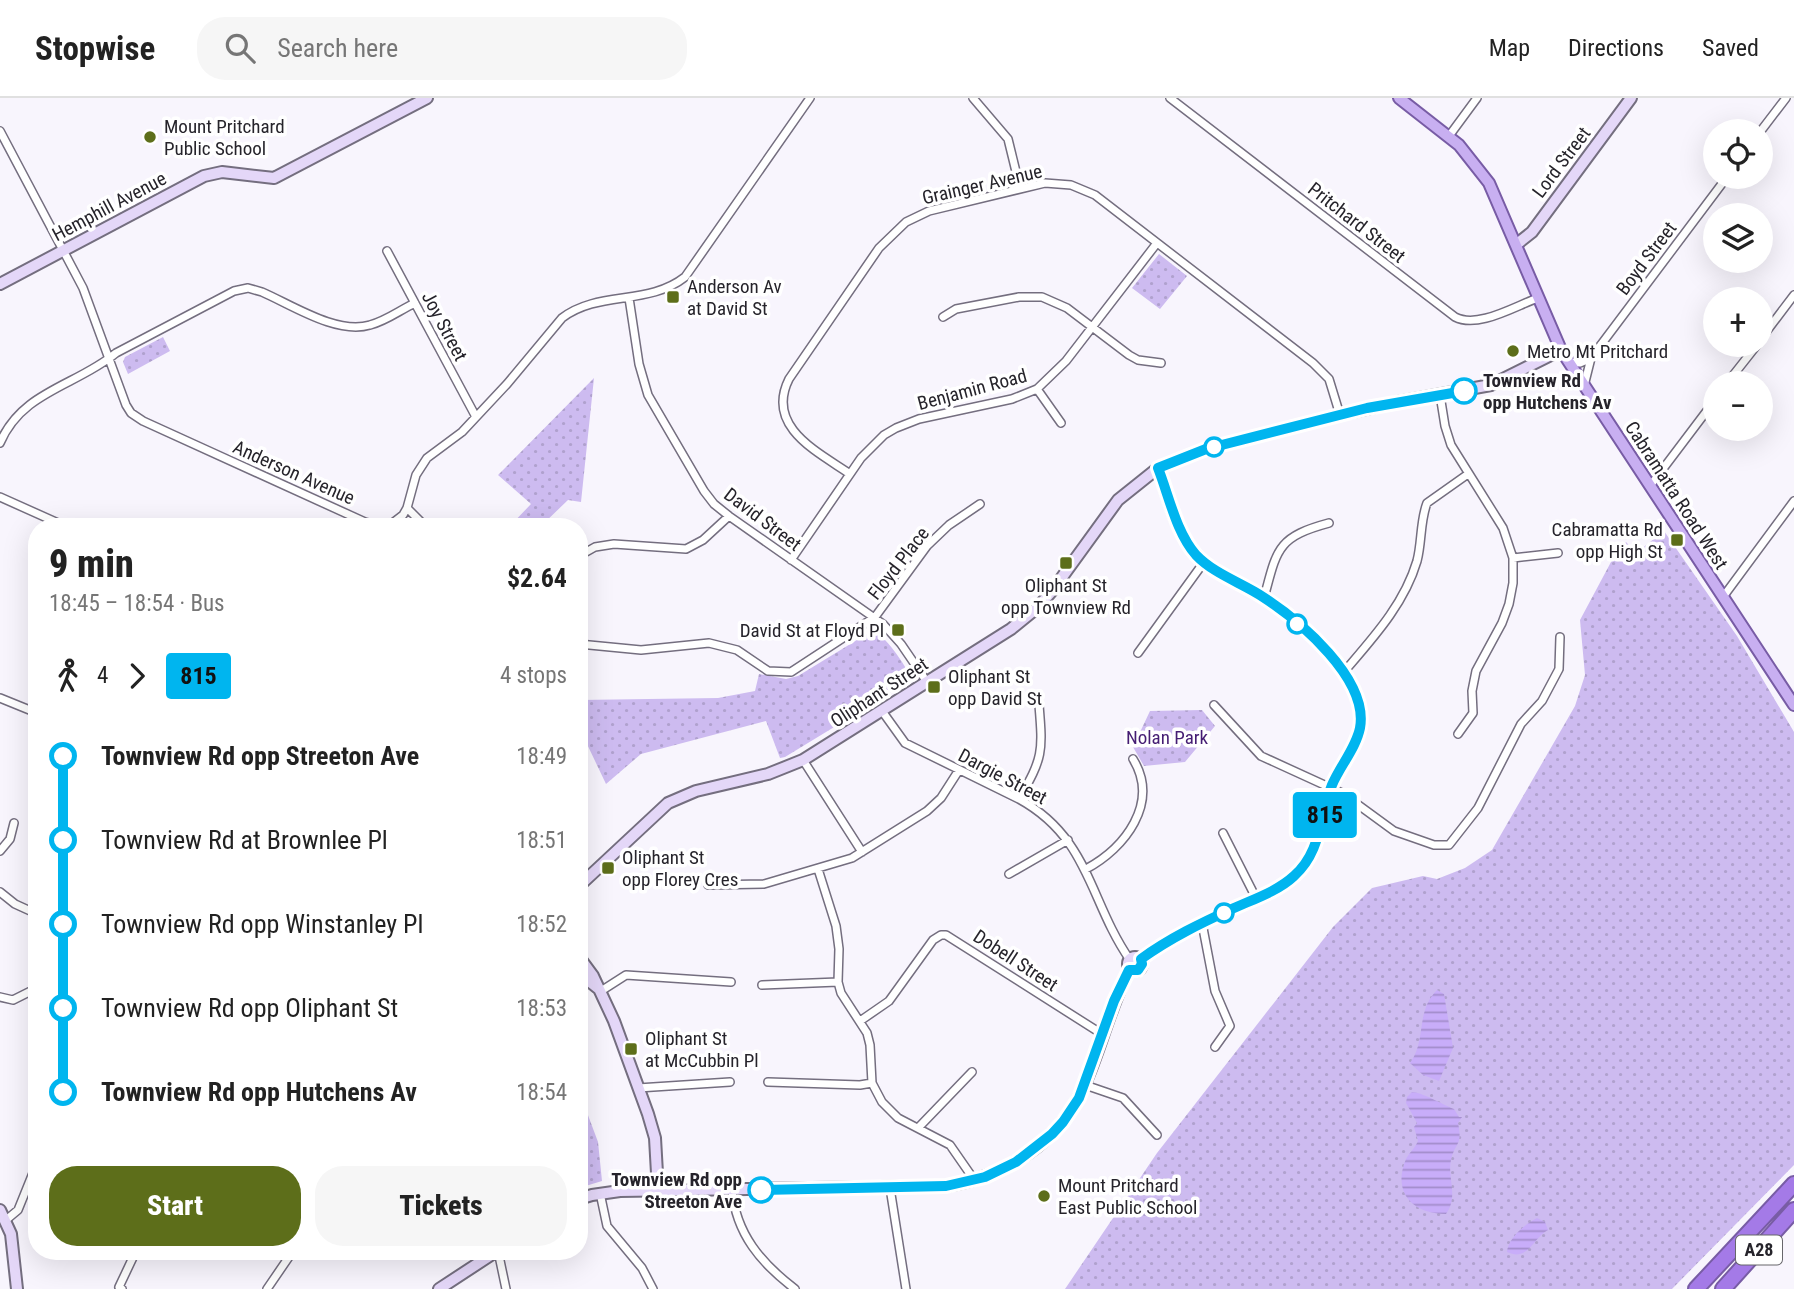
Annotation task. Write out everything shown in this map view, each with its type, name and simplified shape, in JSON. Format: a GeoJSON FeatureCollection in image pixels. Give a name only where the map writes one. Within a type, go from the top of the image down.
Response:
{"type":"FeatureCollection","features":[{"type":"Feature","properties":{"kind":"highway","name":"A28"},"geometry":{"type":"LineString","coordinates":[[1696,1289],[1794,1184]]}},
{"type":"Feature","properties":{"kind":"highway","name":"A28"},"geometry":{"type":"LineString","coordinates":[[1723,1289],[1794,1210]]}},
{"type":"Feature","properties":{"kind":"main road","name":"Cabramatta Road West"},"geometry":{"type":"LineString","coordinates":[[1399,98],[1449,136],[1469,155],[1489,183],[1561,350],[1794,705]]}},
{"type":"Feature","properties":{"kind":"street","name":"Hemphill Avenue"},"geometry":{"type":"LineString","coordinates":[[0,284],[212,172],[265,178],[282,175],[427,98]]}},
{"type":"Feature","properties":{"kind":"street"},"geometry":{"type":"LineString","coordinates":[[417,518],[407,508],[412,486],[427,458],[462,432],[571,311],[593,302],[665,290],[685,277],[810,98]]}},
{"type":"Feature","properties":{"kind":"street"},"geometry":{"type":"LineString","coordinates":[[973,98],[1009,139],[1020,188]]}},
{"type":"Feature","properties":{"kind":"street","name":"Pritchard Street"},"geometry":{"type":"LineString","coordinates":[[1170,98],[1455,317],[1468,322],[1478,321],[1538,298]]}},
{"type":"Feature","properties":{"kind":"street"},"geometry":{"type":"LineString","coordinates":[[1449,136],[1476,98]]}},
{"type":"Feature","properties":{"kind":"street","name":"Lord Street"},"geometry":{"type":"LineString","coordinates":[[1517,244],[1532,232],[1631,98]]}},
{"type":"Feature","properties":{"kind":"street"},"geometry":{"type":"LineString","coordinates":[[1770,119],[1786,98]]}},
{"type":"Feature","properties":{"kind":"street","name":"Anderson Avenue"},"geometry":{"type":"LineString","coordinates":[[0,131],[91,305],[126,405],[137,418],[351,518]]}},
{"type":"Feature","properties":{"kind":"street","name":"Grainger Avenue"},"geometry":{"type":"LineString","coordinates":[[850,474],[807,445],[789,427],[783,396],[789,380],[879,248],[897,228],[929,211],[1045,183],[1084,189],[1096,195],[1322,371],[1333,388],[1340,415]]}},
{"type":"Feature","properties":{"kind":"street","name":"Boyd Street"},"geometry":{"type":"LineString","coordinates":[[1584,386],[1591,358],[1718,189]]}},
{"type":"Feature","properties":{"kind":"street","name":"Benjamin Road"},"geometry":{"type":"LineString","coordinates":[[791,560],[873,445],[896,428],[930,416],[1012,399],[1037,389],[1066,360],[1157,243]]}},
{"type":"Feature","properties":{"kind":"street","name":"Joy Street"},"geometry":{"type":"LineString","coordinates":[[387,251],[476,417]]}},
{"type":"Feature","properties":{"kind":"street"},"geometry":{"type":"LineString","coordinates":[[0,443],[12,420],[27,405],[241,289],[262,292],[345,327],[356,328],[377,323],[415,303]]}},
{"type":"Feature","properties":{"kind":"street"},"geometry":{"type":"LineString","coordinates":[[1773,323],[1794,295]]}},
{"type":"Feature","properties":{"kind":"street"},"geometry":{"type":"LineString","coordinates":[[943,317],[957,309],[1031,296],[1042,297],[1068,308],[1138,360],[1161,363]]}},
{"type":"Feature","properties":{"kind":"street","name":"David Street"},"geometry":{"type":"LineString","coordinates":[[629,298],[639,364],[648,395],[704,491],[729,516],[875,617],[896,637],[927,682]]}},
{"type":"Feature","properties":{"kind":"street","name":"Oliphant Street"},"geometry":{"type":"LineString","coordinates":[[588,878],[668,803],[696,791],[768,774],[803,760],[1011,629],[1038,607],[1118,500],[1158,468],[1206,449],[1340,415],[1492,385],[1561,350]]}},
{"type":"Feature","properties":{"kind":"street"},"geometry":{"type":"LineString","coordinates":[[1736,371],[1748,357]]}},
{"type":"Feature","properties":{"kind":"street"},"geometry":{"type":"LineString","coordinates":[[1569,362],[1580,363],[1591,358]]}},
{"type":"Feature","properties":{"kind":"street"},"geometry":{"type":"LineString","coordinates":[[1037,389],[1061,423]]}},
{"type":"Feature","properties":{"kind":"street"},"geometry":{"type":"LineString","coordinates":[[1440,395],[1447,436],[1503,528],[1513,558],[1513,583],[1509,604],[1476,671],[1472,691],[1473,713],[1458,734]]}},
{"type":"Feature","properties":{"kind":"street"},"geometry":{"type":"LineString","coordinates":[[1650,486],[1703,416]]}},
{"type":"Feature","properties":{"kind":"street"},"geometry":{"type":"LineString","coordinates":[[588,1196],[600,1193],[658,1191],[946,1186],[975,1181],[1009,1166],[1041,1144],[1063,1122],[1085,1085],[1102,1034],[1133,963],[1170,939],[1292,878],[1307,862],[1318,839],[1331,788],[1360,727],[1359,699],[1343,673],[1317,641],[1264,598],[1204,562],[1192,550],[1158,468]]}},
{"type":"Feature","properties":{"kind":"street"},"geometry":{"type":"LineString","coordinates":[[1343,673],[1382,626],[1407,589],[1420,550],[1427,503],[1468,474]]}},
{"type":"Feature","properties":{"kind":"street"},"geometry":{"type":"LineString","coordinates":[[0,497],[47,518]]}},
{"type":"Feature","properties":{"kind":"street"},"geometry":{"type":"LineString","coordinates":[[1723,597],[1794,501]]}},
{"type":"Feature","properties":{"kind":"street","name":"Floyd Place"},"geometry":{"type":"LineString","coordinates":[[875,617],[927,546],[943,530],[980,504]]}},
{"type":"Feature","properties":{"kind":"street","name":"Anderson Avenue"},"geometry":{"type":"LineString","coordinates":[[399,518],[407,508]]}},
{"type":"Feature","properties":{"kind":"street"},"geometry":{"type":"LineString","coordinates":[[588,551],[614,544],[686,549],[703,540],[729,516]]}},
{"type":"Feature","properties":{"kind":"street"},"geometry":{"type":"LineString","coordinates":[[1264,598],[1273,563],[1282,545],[1295,534],[1329,523]]}},
{"type":"Feature","properties":{"kind":"street"},"geometry":{"type":"LineString","coordinates":[[1513,558],[1558,553]]}},
{"type":"Feature","properties":{"kind":"street"},"geometry":{"type":"LineString","coordinates":[[1138,653],[1204,562]]}},
{"type":"Feature","properties":{"kind":"street"},"geometry":{"type":"LineString","coordinates":[[588,645],[651,650],[709,643],[737,650],[768,671],[791,673],[875,617]]}},
{"type":"Feature","properties":{"kind":"street"},"geometry":{"type":"LineString","coordinates":[[1214,705],[1261,756],[1351,799],[1394,831],[1434,845],[1449,845],[1478,808],[1521,724],[1542,701],[1559,669],[1560,637]]}},
{"type":"Feature","properties":{"kind":"street"},"geometry":{"type":"LineString","coordinates":[[0,698],[28,709]]}},
{"type":"Feature","properties":{"kind":"street"},"geometry":{"type":"LineString","coordinates":[[1019,799],[1037,769],[1041,755],[1039,705]]}},
{"type":"Feature","properties":{"kind":"street","name":"Dargie Street"},"geometry":{"type":"LineString","coordinates":[[882,711],[905,743],[1019,799],[1045,815],[1068,840],[1086,869],[1118,939],[1133,963]]}},
{"type":"Feature","properties":{"kind":"street"},"geometry":{"type":"LineString","coordinates":[[803,760],[862,852]]}},
{"type":"Feature","properties":{"kind":"street"},"geometry":{"type":"LineString","coordinates":[[1086,869],[1112,853],[1137,818],[1142,787],[1141,773],[1133,760]]}},
{"type":"Feature","properties":{"kind":"street"},"geometry":{"type":"LineString","coordinates":[[708,885],[764,884],[818,869],[862,852],[934,805],[947,790],[959,769]]}},
{"type":"Feature","properties":{"kind":"street"},"geometry":{"type":"LineString","coordinates":[[0,851],[10,839],[14,823]]}},
{"type":"Feature","properties":{"kind":"street"},"geometry":{"type":"LineString","coordinates":[[1223,833],[1256,898]]}},
{"type":"Feature","properties":{"kind":"street"},"geometry":{"type":"LineString","coordinates":[[1009,874],[1068,840]]}},
{"type":"Feature","properties":{"kind":"street"},"geometry":{"type":"LineString","coordinates":[[818,869],[836,926],[839,950],[838,982],[841,993],[860,1021],[870,1045],[872,1083],[891,1112],[950,1145],[975,1181]]}},
{"type":"Feature","properties":{"kind":"street"},"geometry":{"type":"LineString","coordinates":[[0,892],[28,910]]}},
{"type":"Feature","properties":{"kind":"street"},"geometry":{"type":"LineString","coordinates":[[1202,923],[1215,991],[1230,1026],[1215,1046]]}},
{"type":"Feature","properties":{"kind":"street","name":"Dobell Street"},"geometry":{"type":"LineString","coordinates":[[860,1021],[888,1002],[933,940],[946,935],[1102,1034]]}},
{"type":"Feature","properties":{"kind":"street"},"geometry":{"type":"LineString","coordinates":[[588,971],[601,991],[655,1138],[658,1191]]}},
{"type":"Feature","properties":{"kind":"street"},"geometry":{"type":"LineString","coordinates":[[601,991],[626,975],[731,982]]}},
{"type":"Feature","properties":{"kind":"street"},"geometry":{"type":"LineString","coordinates":[[588,980],[601,991]]}},
{"type":"Feature","properties":{"kind":"street"},"geometry":{"type":"LineString","coordinates":[[762,985],[838,982]]}},
{"type":"Feature","properties":{"kind":"street"},"geometry":{"type":"LineString","coordinates":[[0,997],[17,1000],[28,993]]}},
{"type":"Feature","properties":{"kind":"street"},"geometry":{"type":"LineString","coordinates":[[919,1128],[972,1072]]}},
{"type":"Feature","properties":{"kind":"street"},"geometry":{"type":"LineString","coordinates":[[638,1088],[730,1082]]}},
{"type":"Feature","properties":{"kind":"street"},"geometry":{"type":"LineString","coordinates":[[768,1083],[872,1083]]}},
{"type":"Feature","properties":{"kind":"street"},"geometry":{"type":"LineString","coordinates":[[1085,1085],[1123,1098],[1157,1135]]}},
{"type":"Feature","properties":{"kind":"street"},"geometry":{"type":"LineString","coordinates":[[6,1220],[18,1210],[28,1185]]}},
{"type":"Feature","properties":{"kind":"street"},"geometry":{"type":"LineString","coordinates":[[890,1188],[906,1289]]}},
{"type":"Feature","properties":{"kind":"street"},"geometry":{"type":"LineString","coordinates":[[732,1190],[737,1217],[752,1248],[795,1289]]}},
{"type":"Feature","properties":{"kind":"street"},"geometry":{"type":"LineString","coordinates":[[600,1193],[607,1226],[642,1268],[653,1289]]}},
{"type":"Feature","properties":{"kind":"street"},"geometry":{"type":"LineString","coordinates":[[0,1210],[11,1234],[17,1289]]}},
{"type":"Feature","properties":{"kind":"street"},"geometry":{"type":"LineString","coordinates":[[120,1288],[132,1260]]}},
{"type":"Feature","properties":{"kind":"street"},"geometry":{"type":"LineString","coordinates":[[267,1289],[287,1260]]}},
{"type":"Feature","properties":{"kind":"street"},"geometry":{"type":"LineString","coordinates":[[439,1289],[477,1260]]}},
{"type":"Feature","properties":{"kind":"street"},"geometry":{"type":"LineString","coordinates":[[500,1260],[506,1289]]}},
{"type":"Feature","properties":{"kind":"green space"},"geometry":{"type":"Polygon","coordinates":[[[1159,254],[1187,276],[1160,309],[1132,288],[1159,254]]]}},
{"type":"Feature","properties":{"kind":"green space"},"geometry":{"type":"Polygon","coordinates":[[[163,337],[170,351],[128,374],[123,362],[125,357],[163,337]]]}},
{"type":"Feature","properties":{"kind":"green space"},"geometry":{"type":"Polygon","coordinates":[[[594,378],[581,502],[568,500],[549,518],[518,518],[531,504],[498,475],[594,378]]]}},
{"type":"Feature","properties":{"kind":"green space"},"geometry":{"type":"Polygon","coordinates":[[[1664,531],[1737,636],[1794,732],[1794,1165],[1672,1289],[1065,1289],[1157,1153],[1333,927],[1372,888],[1423,876],[1437,879],[1465,868],[1492,850],[1575,706],[1585,675],[1580,620],[1611,562],[1626,542],[1636,553],[1664,531]]]}},
{"type":"Feature","properties":{"kind":"green space"},"geometry":{"type":"Polygon","coordinates":[[[870,632],[876,633],[888,643],[913,679],[785,757],[780,758],[766,721],[641,754],[606,784],[588,746],[588,700],[718,698],[755,691],[759,674],[786,679],[798,676],[870,632]]]}},
{"type":"Feature","properties":{"kind":"green space","name":"Nolan Park"},"geometry":{"type":"Polygon","coordinates":[[[1202,710],[1215,726],[1185,762],[1144,766],[1133,747],[1150,711],[1202,710]]]}},
{"type":"Feature","properties":{"kind":"green space"},"geometry":{"type":"Polygon","coordinates":[[[588,1115],[598,1142],[602,1181],[588,1185],[588,1115]]]}},
{"type":"Feature","properties":{"kind":"shaded area"},"geometry":{"type":"Polygon","coordinates":[[[1437,990],[1444,994],[1453,1048],[1439,1081],[1423,1075],[1410,1063],[1418,1045],[1426,1007],[1437,990]]]}},
{"type":"Feature","properties":{"kind":"shaded area"},"geometry":{"type":"Polygon","coordinates":[[[1412,1092],[1454,1109],[1459,1117],[1462,1117],[1458,1123],[1459,1140],[1451,1160],[1452,1200],[1446,1214],[1423,1210],[1408,1199],[1404,1191],[1402,1171],[1406,1159],[1418,1141],[1414,1127],[1417,1123],[1406,1103],[1412,1092]]]}},
{"type":"Feature","properties":{"kind":"shaded area"},"geometry":{"type":"Polygon","coordinates":[[[1537,1218],[1545,1222],[1548,1230],[1525,1252],[1507,1252],[1510,1242],[1518,1232],[1537,1218]]]}},
{"type":"Feature","properties":{"kind":"bus line","name":"815"},"geometry":{"type":"LineString","coordinates":[[761,1190],[946,1186],[961,1184],[1003,1170],[1027,1155],[1052,1134],[1079,1098],[1114,1001],[1129,970],[1136,972],[1142,964],[1141,959],[1170,939],[1264,895],[1301,870],[1314,850],[1331,788],[1358,736],[1361,710],[1359,699],[1317,641],[1264,598],[1198,557],[1184,536],[1158,468],[1206,449],[1367,408],[1464,391]]}},
{"type":"Feature","properties":{"kind":"place","name":"Mount Pritchard Public School"},"geometry":{"type":"Point","coordinates":[150,137]}},
{"type":"Feature","properties":{"kind":"place","name":"Anderson Av at David St"},"geometry":{"type":"Point","coordinates":[673,297]}},
{"type":"Feature","properties":{"kind":"place","name":"Metro Mt Pritchard"},"geometry":{"type":"Point","coordinates":[1513,351]}},
{"type":"Feature","properties":{"kind":"place","name":"Townview Rd opp Hutchens Av"},"geometry":{"type":"Point","coordinates":[1464,391]}},
{"type":"Feature","properties":{"kind":"place","name":"Cabramatta Rd opp High St"},"geometry":{"type":"Point","coordinates":[1677,540]}},
{"type":"Feature","properties":{"kind":"place","name":"Oliphant St opp Townview Rd"},"geometry":{"type":"Point","coordinates":[1066,563]}},
{"type":"Feature","properties":{"kind":"place","name":"David St at Floyd Pl"},"geometry":{"type":"Point","coordinates":[898,630]}},
{"type":"Feature","properties":{"kind":"place","name":"Oliphant St opp David St"},"geometry":{"type":"Point","coordinates":[934,687]}},
{"type":"Feature","properties":{"kind":"place","name":"Oliphant St opp Florey Cres"},"geometry":{"type":"Point","coordinates":[608,868]}},
{"type":"Feature","properties":{"kind":"place","name":"Oliphant St at McCubbin Pl"},"geometry":{"type":"Point","coordinates":[631,1049]}},
{"type":"Feature","properties":{"kind":"place","name":"Townview Rd opp Streeton Ave"},"geometry":{"type":"Point","coordinates":[761,1190]}},
{"type":"Feature","properties":{"kind":"place","name":"Mount Pritchard East Public School"},"geometry":{"type":"Point","coordinates":[1044,1196]}}]}
